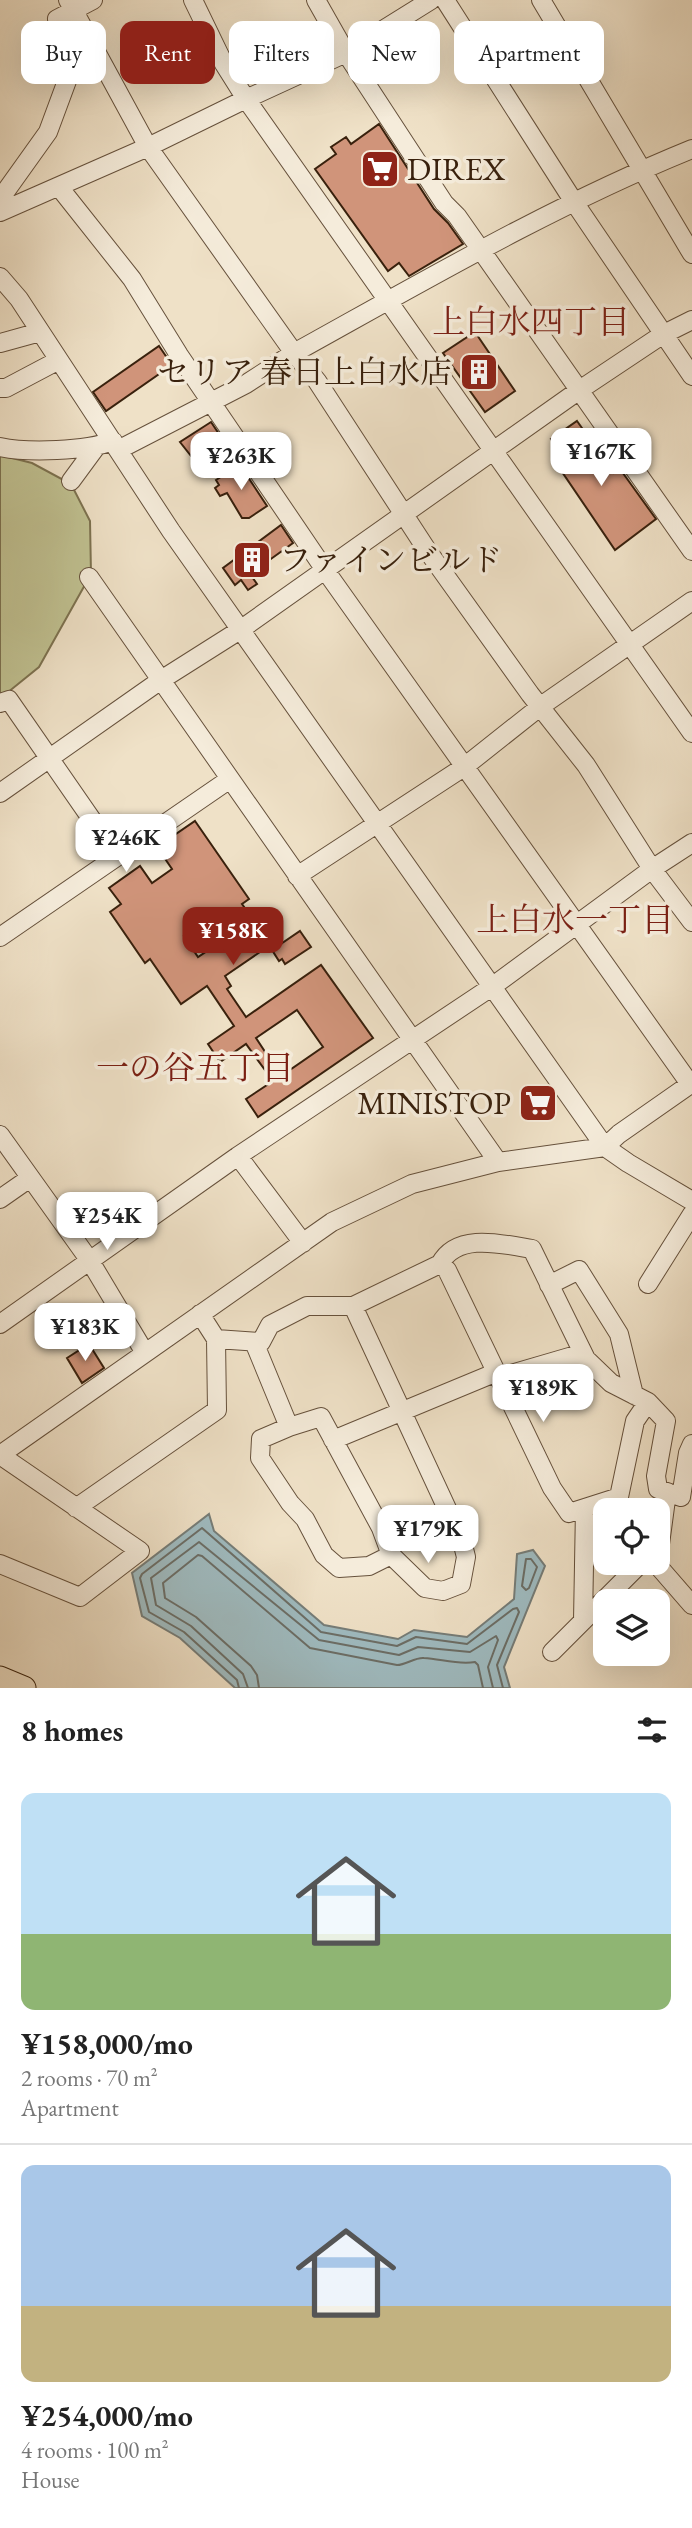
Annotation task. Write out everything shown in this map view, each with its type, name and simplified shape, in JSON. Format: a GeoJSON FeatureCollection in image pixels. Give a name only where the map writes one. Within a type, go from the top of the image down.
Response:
{"type":"FeatureCollection","features":[{"type":"Feature","properties":{"kind":"main road"},"geometry":{"type":"LineString","coordinates":[[0,1678],[24,1688]]}},
{"type":"Feature","properties":{"kind":"street"},"geometry":{"type":"LineString","coordinates":[[93,0],[70,5],[57,19],[68,78],[48,132],[3,195],[4,210],[148,147],[346,53],[431,0]]}},
{"type":"Feature","properties":{"kind":"street"},"geometry":{"type":"LineString","coordinates":[[193,0],[224,64],[246,99],[692,733]]}},
{"type":"Feature","properties":{"kind":"street"},"geometry":{"type":"LineString","coordinates":[[316,0],[346,53],[421,169],[692,551]]}},
{"type":"Feature","properties":{"kind":"street"},"geometry":{"type":"LineString","coordinates":[[445,0],[574,202],[692,376]]}},
{"type":"Feature","properties":{"kind":"street"},"geometry":{"type":"LineString","coordinates":[[541,0],[692,254]]}},
{"type":"Feature","properties":{"kind":"street"},"geometry":{"type":"LineString","coordinates":[[70,5],[148,147],[294,353],[317,381],[456,591],[586,765],[652,869],[692,922]]}},
{"type":"Feature","properties":{"kind":"street"},"geometry":{"type":"LineString","coordinates":[[71,481],[109,446],[246,384],[294,353],[481,251],[640,170],[692,149]]}},
{"type":"Feature","properties":{"kind":"street"},"geometry":{"type":"LineString","coordinates":[[0,1564],[80,1597],[140,1551],[0,1455],[332,1222],[412,1184],[498,1162],[605,1147],[691,1084],[325,570],[132,279],[59,187]]}},
{"type":"Feature","properties":{"kind":"street"},"geometry":{"type":"LineString","coordinates":[[0,276],[19,299],[59,360],[109,446],[605,1147],[692,1201]]}},
{"type":"Feature","properties":{"kind":"street"},"geometry":{"type":"LineString","coordinates":[[0,793],[161,680],[240,630],[578,391],[662,335],[692,320]]}},
{"type":"Feature","properties":{"kind":"street"},"geometry":{"type":"LineString","coordinates":[[0,344],[40,332]]}},
{"type":"Feature","properties":{"kind":"street"},"geometry":{"type":"LineString","coordinates":[[0,388],[6,388],[59,360]]}},
{"type":"Feature","properties":{"kind":"street"},"geometry":{"type":"LineString","coordinates":[[0,447],[14,450],[109,446]]}},
{"type":"Feature","properties":{"kind":"street"},"geometry":{"type":"LineString","coordinates":[[89,577],[498,1162]]}},
{"type":"Feature","properties":{"kind":"street"},"geometry":{"type":"LineString","coordinates":[[297,876],[464,767],[541,706],[692,601]]}},
{"type":"Feature","properties":{"kind":"street"},"geometry":{"type":"LineString","coordinates":[[0,703],[9,700],[117,856]]}},
{"type":"Feature","properties":{"kind":"street"},"geometry":{"type":"LineString","coordinates":[[0,937],[230,779]]}},
{"type":"Feature","properties":{"kind":"street"},"geometry":{"type":"LineString","coordinates":[[0,1324],[238,1156],[493,986],[652,869],[692,843]]}},
{"type":"Feature","properties":{"kind":"street"},"geometry":{"type":"LineString","coordinates":[[0,1135],[90,1261],[145,1353]]}},
{"type":"Feature","properties":{"kind":"street"},"geometry":{"type":"LineString","coordinates":[[238,1156],[303,1243]]}},
{"type":"Feature","properties":{"kind":"street"},"geometry":{"type":"LineString","coordinates":[[0,1199],[30,1178]]}},
{"type":"Feature","properties":{"kind":"street"},"geometry":{"type":"LineString","coordinates":[[648,1284],[692,1214]]}},
{"type":"Feature","properties":{"kind":"street"},"geometry":{"type":"LineString","coordinates":[[216,1339],[261,1342],[270,1325],[307,1307],[353,1306],[440,1264],[446,1252],[464,1244],[498,1243],[532,1249],[586,1359],[611,1382],[641,1399],[666,1421],[656,1476],[658,1489],[680,1497]]}},
{"type":"Feature","properties":{"kind":"street"},"geometry":{"type":"LineString","coordinates":[[440,1264],[447,1269],[552,1488],[569,1513],[619,1497],[641,1399],[619,1334],[579,1270],[549,1285]]}},
{"type":"Feature","properties":{"kind":"street"},"geometry":{"type":"LineString","coordinates":[[353,1306],[462,1541],[466,1558],[461,1584],[443,1591],[425,1588],[391,1555],[381,1528],[321,1417],[261,1439],[260,1458],[290,1503],[305,1519],[324,1555],[340,1568],[369,1566],[391,1555]]}},
{"type":"Feature","properties":{"kind":"street"},"geometry":{"type":"LineString","coordinates":[[76,1508],[217,1410],[216,1339],[200,1314]]}},
{"type":"Feature","properties":{"kind":"street"},"geometry":{"type":"LineString","coordinates":[[254,1342],[289,1427]]}},
{"type":"Feature","properties":{"kind":"street"},"geometry":{"type":"LineString","coordinates":[[333,1440],[497,1372],[508,1375],[583,1353]]}},
{"type":"Feature","properties":{"kind":"street"},"geometry":{"type":"LineString","coordinates":[[670,1520],[680,1497],[692,1444]]}},
{"type":"Feature","properties":{"kind":"street"},"geometry":{"type":"LineString","coordinates":[[583,1621],[585,1508]]}},
{"type":"Feature","properties":{"kind":"street"},"geometry":{"type":"LineString","coordinates":[[552,1651],[629,1575]]}},
{"type":"Feature","properties":{"kind":"street"},"geometry":{"type":"LineString","coordinates":[[666,1575],[692,1605]]}},
{"type":"Feature","properties":{"kind":"green space"},"geometry":{"type":"Polygon","coordinates":[[[0,455],[32,463],[71,484],[90,521],[91,574],[39,667],[0,696],[0,455]]]}},
{"type":"Feature","properties":{"kind":"water"},"geometry":{"type":"Polygon","coordinates":[[[209,1514],[214,1531],[324,1625],[398,1639],[414,1630],[467,1637],[514,1599],[517,1554],[533,1550],[545,1566],[504,1667],[510,1688],[235,1688],[180,1638],[142,1616],[132,1573],[209,1514]]]}},
{"type":"Feature","properties":{"kind":"building"},"geometry":{"type":"Polygon","coordinates":[[[379,124],[434,209],[463,244],[409,276],[399,263],[388,271],[315,169],[336,154],[331,147],[346,137],[351,144],[379,124]]]}},
{"type":"Feature","properties":{"kind":"building","name":"セリア 春日上白水店"},"geometry":{"type":"Polygon","coordinates":[[[475,332],[515,391],[485,412],[443,353],[475,332]]]}},
{"type":"Feature","properties":{"kind":"building"},"geometry":{"type":"Polygon","coordinates":[[[159,346],[172,365],[106,411],[93,392],[159,346]]]}},
{"type":"Feature","properties":{"kind":"building"},"geometry":{"type":"Polygon","coordinates":[[[577,421],[614,473],[620,469],[656,519],[615,550],[556,463],[564,458],[551,439],[577,421]]]}},
{"type":"Feature","properties":{"kind":"building"},"geometry":{"type":"Polygon","coordinates":[[[211,422],[223,440],[204,453],[191,456],[180,442],[211,422]]]}},
{"type":"Feature","properties":{"kind":"building"},"geometry":{"type":"Polygon","coordinates":[[[240,465],[267,506],[249,518],[242,518],[227,493],[220,496],[215,488],[219,485],[216,480],[240,465]]]}},
{"type":"Feature","properties":{"kind":"building","name":"ファインビルド"},"geometry":{"type":"Polygon","coordinates":[[[281,525],[293,543],[250,574],[257,584],[248,590],[241,580],[235,585],[223,568],[281,525]]]}},
{"type":"Feature","properties":{"kind":"building"},"geometry":{"type":"Polygon","coordinates":[[[195,821],[249,899],[242,904],[257,925],[263,921],[276,941],[225,976],[231,986],[227,989],[246,1017],[321,965],[373,1038],[258,1117],[246,1099],[273,1081],[246,1044],[220,1062],[208,1044],[234,1026],[207,986],[181,1004],[150,959],[145,963],[110,912],[121,904],[109,888],[140,866],[152,883],[172,869],[157,847],[195,821]],[[207,920],[184,936],[198,957],[222,941],[207,920]],[[297,1010],[256,1038],[281,1076],[323,1047],[297,1010]]]}},
{"type":"Feature","properties":{"kind":"building"},"geometry":{"type":"Polygon","coordinates":[[[300,931],[311,947],[285,964],[282,959],[279,961],[272,950],[300,931]]]}},
{"type":"Feature","properties":{"kind":"building"},"geometry":{"type":"Polygon","coordinates":[[[89,1344],[104,1368],[82,1383],[67,1358],[89,1344]]]}},
{"type":"Feature","properties":{"kind":"place","name":"DIREX"},"geometry":{"type":"Point","coordinates":[380,169]}},
{"type":"Feature","properties":{"kind":"place","name":"セリア 春日上白水店"},"geometry":{"type":"Point","coordinates":[479,372]}},
{"type":"Feature","properties":{"kind":"place","name":"ファインビルド"},"geometry":{"type":"Point","coordinates":[252,560]}},
{"type":"Feature","properties":{"kind":"place","name":"MINISTOP"},"geometry":{"type":"Point","coordinates":[538,1103]}},
{"type":"Feature","properties":{"kind":"district","name":"上白水四丁目"},"geometry":{"type":"Point","coordinates":[531,321]}},
{"type":"Feature","properties":{"kind":"district","name":"上白水一丁目"},"geometry":{"type":"Point","coordinates":[575,919]}},
{"type":"Feature","properties":{"kind":"district","name":"一の谷五丁目"},"geometry":{"type":"Point","coordinates":[195,1067]}}]}
